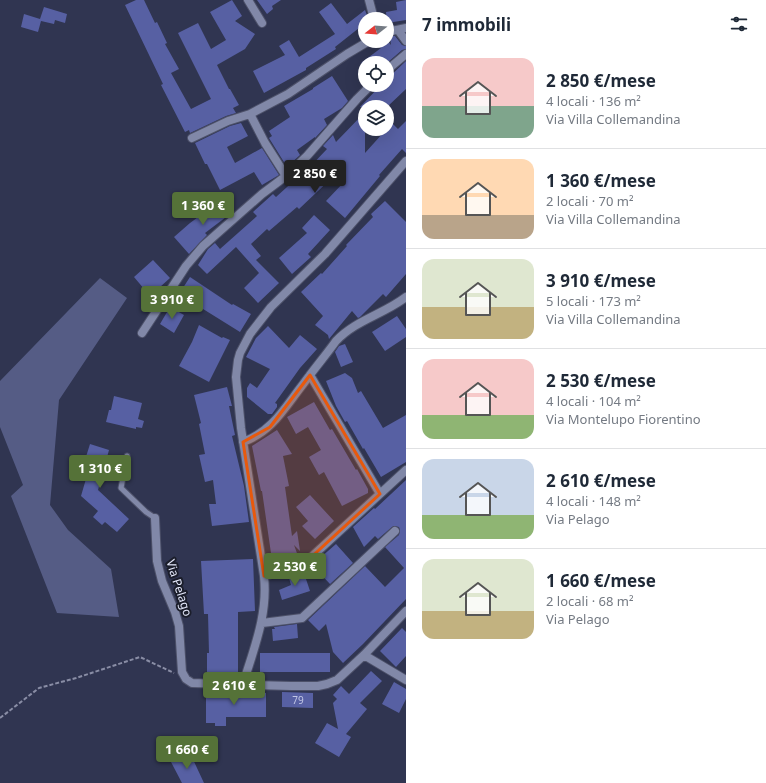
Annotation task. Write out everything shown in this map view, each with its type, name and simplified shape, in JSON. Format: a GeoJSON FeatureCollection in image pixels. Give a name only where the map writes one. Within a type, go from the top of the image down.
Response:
{"type":"FeatureCollection","features":[{"type":"Feature","properties":{"kind":"street"},"geometry":{"type":"LineString","coordinates":[[248,0],[262,23]]}},
{"type":"Feature","properties":{"kind":"street"},"geometry":{"type":"LineString","coordinates":[[369,0],[372,12]]}},
{"type":"Feature","properties":{"kind":"street"},"geometry":{"type":"LineString","coordinates":[[402,29],[406,41]]}},
{"type":"Feature","properties":{"kind":"street"},"geometry":{"type":"LineString","coordinates":[[192,138],[228,121],[250,114],[288,94],[358,48]]}},
{"type":"Feature","properties":{"kind":"street"},"geometry":{"type":"LineString","coordinates":[[394,64],[406,54]]}},
{"type":"Feature","properties":{"kind":"street"},"geometry":{"type":"LineString","coordinates":[[142,333],[196,253],[216,233],[286,176],[364,92]]}},
{"type":"Feature","properties":{"kind":"street"},"geometry":{"type":"LineString","coordinates":[[250,114],[265,143],[286,176]]}},
{"type":"Feature","properties":{"kind":"street"},"geometry":{"type":"LineString","coordinates":[[242,684],[262,623],[266,597],[239,411],[236,370],[238,360],[253,329],[271,307],[325,254],[406,161]]}},
{"type":"Feature","properties":{"kind":"street"},"geometry":{"type":"LineString","coordinates":[[243,442],[259,435],[270,427],[336,341],[345,333],[366,319],[392,307],[406,298]]}},
{"type":"Feature","properties":{"kind":"street"},"geometry":{"type":"LineString","coordinates":[[310,375],[380,494]]}},
{"type":"Feature","properties":{"kind":"street"},"geometry":{"type":"LineString","coordinates":[[264,576],[292,569],[303,564],[406,470]]}},
{"type":"Feature","properties":{"kind":"street","name":"Via Pelago"},"geometry":{"type":"LineString","coordinates":[[155,518],[156,550],[159,571],[177,619],[180,633],[182,670],[186,679]]}},
{"type":"Feature","properties":{"kind":"street"},"geometry":{"type":"LineString","coordinates":[[262,623],[302,618],[394,531]]}},
{"type":"Feature","properties":{"kind":"street"},"geometry":{"type":"LineString","coordinates":[[186,679],[195,684],[291,686],[323,685],[337,680],[364,655],[406,611]]}},
{"type":"Feature","properties":{"kind":"street"},"geometry":{"type":"LineString","coordinates":[[364,655],[406,680]]}},
{"type":"Feature","properties":{"kind":"lane"},"geometry":{"type":"LineString","coordinates":[[127,456],[121,488],[146,512],[155,518]]}},
{"type":"Feature","properties":{"kind":"path"},"geometry":{"type":"LineString","coordinates":[[0,718],[40,688],[140,657],[186,679]]}},
{"type":"Feature","properties":{"kind":"highlighted area"},"geometry":{"type":"Polygon","coordinates":[[[310,375],[380,494],[307,561],[264,576],[243,442],[270,427],[310,375]]]}},
{"type":"Feature","properties":{"kind":"shaded area"},"geometry":{"type":"Polygon","coordinates":[[[100,278],[127,298],[59,400],[50,505],[68,530],[111,569],[119,617],[57,613],[11,496],[23,485],[0,427],[0,381],[100,278]]]}},
{"type":"Feature","properties":{"kind":"building"},"geometry":{"type":"Polygon","coordinates":[[[136,0],[144,0],[155,23],[157,22],[167,43],[165,44],[179,69],[171,73],[191,109],[211,99],[178,33],[198,23],[211,49],[226,40],[210,12],[232,0],[242,16],[235,21],[255,34],[245,49],[217,65],[239,105],[233,108],[236,113],[226,116],[190,133],[189,130],[185,132],[161,85],[163,84],[125,5],[136,0]]]}},
{"type":"Feature","properties":{"kind":"building"},"geometry":{"type":"Polygon","coordinates":[[[257,0],[281,0],[272,6],[273,9],[267,14],[257,0]]]}},
{"type":"Feature","properties":{"kind":"building"},"geometry":{"type":"Polygon","coordinates":[[[406,0],[406,20],[394,22],[394,12],[386,12],[397,10],[396,2],[406,0]]]}},
{"type":"Feature","properties":{"kind":"building"},"geometry":{"type":"Polygon","coordinates":[[[331,3],[347,24],[358,15],[358,29],[335,47],[336,49],[306,68],[306,70],[264,93],[253,71],[285,55],[279,46],[289,40],[299,57],[335,34],[319,12],[331,3]]]}},
{"type":"Feature","properties":{"kind":"building"},"geometry":{"type":"Polygon","coordinates":[[[44,7],[67,14],[65,23],[55,20],[54,24],[41,21],[38,32],[21,27],[24,14],[40,19],[44,7]]]}},
{"type":"Feature","properties":{"kind":"building"},"geometry":{"type":"Polygon","coordinates":[[[394,36],[402,45],[406,46],[406,49],[402,50],[394,57],[370,56],[381,48],[394,48],[394,36]]]}},
{"type":"Feature","properties":{"kind":"building"},"geometry":{"type":"Polygon","coordinates":[[[406,61],[406,89],[394,100],[367,100],[374,92],[394,92],[394,72],[406,61]]]}},
{"type":"Feature","properties":{"kind":"building"},"geometry":{"type":"Polygon","coordinates":[[[332,76],[348,101],[342,108],[324,119],[327,125],[315,138],[297,150],[300,155],[287,167],[269,138],[272,136],[269,131],[290,117],[284,106],[332,76]]]}},
{"type":"Feature","properties":{"kind":"building"},"geometry":{"type":"Polygon","coordinates":[[[358,119],[358,136],[365,136],[365,153],[380,136],[394,136],[394,125],[398,129],[406,121],[406,153],[402,149],[345,218],[326,201],[345,181],[337,173],[299,209],[297,207],[269,231],[267,229],[251,244],[261,256],[256,260],[279,283],[258,303],[244,288],[259,273],[236,247],[207,274],[198,265],[208,249],[215,243],[220,249],[257,216],[253,212],[273,194],[276,197],[308,169],[327,149],[323,146],[333,135],[336,142],[358,119]]]}},
{"type":"Feature","properties":{"kind":"building"},"geometry":{"type":"Polygon","coordinates":[[[241,123],[248,136],[227,147],[235,163],[262,148],[279,175],[262,185],[254,172],[220,190],[195,143],[230,126],[241,123]]]}},
{"type":"Feature","properties":{"kind":"building"},"geometry":{"type":"Polygon","coordinates":[[[224,198],[234,211],[205,233],[207,235],[189,254],[174,237],[224,198]]]}},
{"type":"Feature","properties":{"kind":"building"},"geometry":{"type":"Polygon","coordinates":[[[385,201],[406,222],[406,274],[386,297],[383,294],[360,317],[358,318],[352,311],[329,339],[328,335],[315,325],[323,316],[301,292],[321,273],[322,274],[347,246],[346,245],[373,217],[371,214],[385,201]]]}},
{"type":"Feature","properties":{"kind":"building"},"geometry":{"type":"Polygon","coordinates":[[[314,215],[330,230],[308,254],[311,257],[292,274],[279,258],[307,233],[302,228],[314,215]]]}},
{"type":"Feature","properties":{"kind":"building"},"geometry":{"type":"Polygon","coordinates":[[[153,260],[170,278],[150,296],[134,277],[153,260]]]}},
{"type":"Feature","properties":{"kind":"building"},"geometry":{"type":"Polygon","coordinates":[[[190,277],[232,305],[233,304],[251,314],[240,332],[179,294],[190,277]]]}},
{"type":"Feature","properties":{"kind":"building"},"geometry":{"type":"Polygon","coordinates":[[[170,307],[184,315],[174,333],[160,324],[170,307]]]}},
{"type":"Feature","properties":{"kind":"building"},"geometry":{"type":"Polygon","coordinates":[[[397,316],[406,329],[406,337],[385,351],[372,332],[397,316]]]}},
{"type":"Feature","properties":{"kind":"building"},"geometry":{"type":"Polygon","coordinates":[[[199,325],[222,338],[223,337],[230,340],[209,382],[179,366],[199,325]]]}},
{"type":"Feature","properties":{"kind":"building"},"geometry":{"type":"Polygon","coordinates":[[[268,326],[289,348],[300,335],[317,349],[300,368],[275,403],[277,404],[277,407],[272,414],[268,414],[247,397],[247,388],[250,383],[257,388],[270,369],[246,357],[256,338],[268,326]]]}},
{"type":"Feature","properties":{"kind":"building"},"geometry":{"type":"Polygon","coordinates":[[[345,344],[353,362],[341,367],[335,352],[339,346],[345,344]]]}},
{"type":"Feature","properties":{"kind":"building"},"geometry":{"type":"Polygon","coordinates":[[[345,373],[352,378],[358,393],[361,391],[383,428],[406,415],[406,462],[381,477],[347,421],[345,422],[336,406],[326,381],[345,373]]]}},
{"type":"Feature","properties":{"kind":"building"},"geometry":{"type":"Polygon","coordinates":[[[227,387],[232,406],[229,406],[235,435],[232,436],[244,486],[249,522],[212,526],[209,504],[216,504],[213,480],[205,482],[199,455],[205,454],[199,424],[201,423],[194,395],[227,387]]]}},
{"type":"Feature","properties":{"kind":"building"},"geometry":{"type":"Polygon","coordinates":[[[114,396],[142,403],[138,419],[144,421],[142,428],[136,427],[136,429],[106,422],[109,410],[111,410],[114,396]]]}},
{"type":"Feature","properties":{"kind":"building"},"geometry":{"type":"Polygon","coordinates":[[[314,402],[330,430],[332,429],[356,470],[357,469],[368,489],[368,493],[342,506],[324,472],[319,475],[309,457],[321,450],[308,427],[296,434],[287,417],[314,402]]]}},
{"type":"Feature","properties":{"kind":"building"},"geometry":{"type":"Polygon","coordinates":[[[277,430],[292,454],[283,456],[289,486],[285,487],[292,536],[297,531],[300,551],[294,545],[298,556],[272,560],[262,491],[252,446],[277,430]]]}},
{"type":"Feature","properties":{"kind":"building"},"geometry":{"type":"Polygon","coordinates":[[[90,444],[109,450],[98,490],[129,519],[117,532],[105,522],[102,525],[93,517],[98,511],[81,496],[88,472],[79,470],[81,459],[85,460],[90,444]]]}},
{"type":"Feature","properties":{"kind":"building"},"geometry":{"type":"Polygon","coordinates":[[[406,480],[406,599],[343,663],[333,652],[326,624],[319,631],[308,620],[365,566],[385,587],[404,568],[385,547],[399,535],[399,527],[392,527],[378,539],[375,536],[364,547],[353,527],[406,480]]]}},
{"type":"Feature","properties":{"kind":"building"},"geometry":{"type":"Polygon","coordinates":[[[310,495],[334,521],[315,539],[302,526],[308,521],[296,507],[310,495]]]}},
{"type":"Feature","properties":{"kind":"building"},"geometry":{"type":"Polygon","coordinates":[[[336,544],[353,563],[330,584],[312,565],[336,544]]]}},
{"type":"Feature","properties":{"kind":"building"},"geometry":{"type":"Polygon","coordinates":[[[253,559],[255,611],[238,612],[238,672],[207,672],[207,653],[209,653],[208,614],[204,614],[201,561],[253,559]]]}},
{"type":"Feature","properties":{"kind":"building"},"geometry":{"type":"Polygon","coordinates":[[[304,573],[310,591],[282,600],[279,590],[291,585],[289,578],[304,573]]]}},
{"type":"Feature","properties":{"kind":"building"},"geometry":{"type":"Polygon","coordinates":[[[297,624],[298,638],[273,641],[272,629],[275,629],[274,627],[297,624]]]}},
{"type":"Feature","properties":{"kind":"building"},"geometry":{"type":"Polygon","coordinates":[[[402,628],[406,632],[406,656],[396,667],[380,651],[402,628]]]}},
{"type":"Feature","properties":{"kind":"building"},"geometry":{"type":"Polygon","coordinates":[[[260,653],[330,653],[330,672],[260,672],[260,653]]]}},
{"type":"Feature","properties":{"kind":"building"},"geometry":{"type":"Polygon","coordinates":[[[371,671],[382,681],[360,703],[367,709],[346,734],[351,737],[339,757],[315,743],[327,723],[338,729],[333,703],[337,699],[333,695],[341,686],[349,694],[371,671]]]}},
{"type":"Feature","properties":{"kind":"building"},"geometry":{"type":"Polygon","coordinates":[[[394,682],[406,689],[406,699],[399,713],[382,704],[394,682]]]}},
{"type":"Feature","properties":{"kind":"building"},"geometry":{"type":"Polygon","coordinates":[[[206,690],[266,693],[266,717],[226,717],[226,726],[215,726],[215,723],[206,723],[206,690]]]}},
{"type":"Feature","properties":{"kind":"building"},"geometry":{"type":"Polygon","coordinates":[[[282,692],[313,693],[313,708],[282,707],[282,692]]]}},
{"type":"Feature","properties":{"kind":"building"},"geometry":{"type":"Polygon","coordinates":[[[190,753],[204,783],[182,783],[171,762],[190,753]]]}}]}
